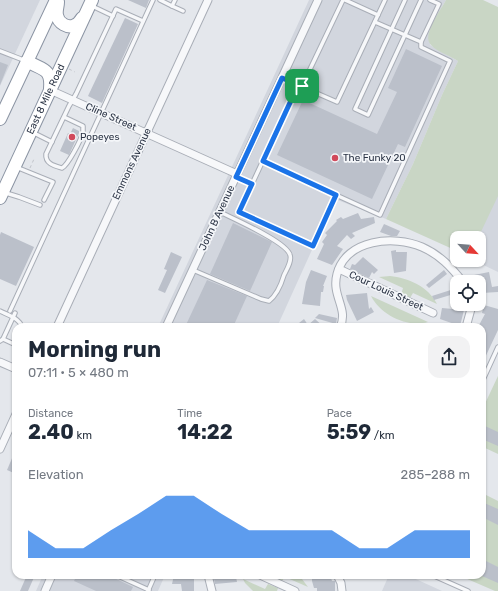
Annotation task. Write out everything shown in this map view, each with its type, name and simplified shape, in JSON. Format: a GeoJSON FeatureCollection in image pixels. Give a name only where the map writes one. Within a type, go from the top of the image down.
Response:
{"type":"FeatureCollection","features":[{"type":"Feature","properties":{"kind":"highway"},"geometry":{"type":"LineString","coordinates":[[1,113],[56,0]]}},
{"type":"Feature","properties":{"kind":"highway"},"geometry":{"type":"LineString","coordinates":[[59,0],[56,13],[57,17],[68,26],[78,24],[91,3]]}},
{"type":"Feature","properties":{"kind":"highway","name":"East 8 Mile Road"},"geometry":{"type":"LineString","coordinates":[[1,195],[91,3]]}},
{"type":"Feature","properties":{"kind":"highway"},"geometry":{"type":"LineString","coordinates":[[27,61],[41,67],[48,73],[51,77],[50,90]]}},
{"type":"Feature","properties":{"kind":"street","name":"Emmons Avenue"},"geometry":{"type":"LineString","coordinates":[[58,323],[208,0]]}},
{"type":"Feature","properties":{"kind":"street","name":"John B Avenue"},"geometry":{"type":"LineString","coordinates":[[168,323],[318,0]]}},
{"type":"Feature","properties":{"kind":"street","name":"Cline Street"},"geometry":{"type":"LineString","coordinates":[[50,90],[236,175]]}},
{"type":"Feature","properties":{"kind":"street"},"geometry":{"type":"LineString","coordinates":[[342,323],[344,318],[336,293],[336,279],[339,269],[347,257],[354,251],[371,243],[387,241],[423,247],[446,262],[457,275]]}},
{"type":"Feature","properties":{"kind":"street","name":"Cour Louis Street"},"geometry":{"type":"LineString","coordinates":[[339,269],[433,313]]}},
{"type":"Feature","properties":{"kind":"street"},"geometry":{"type":"LineString","coordinates":[[468,323],[471,311]]}},
{"type":"Feature","properties":{"kind":"street"},"geometry":{"type":"LineString","coordinates":[[0,362],[12,367]]}},
{"type":"Feature","properties":{"kind":"street"},"geometry":{"type":"LineString","coordinates":[[0,449],[12,423]]}},
{"type":"Feature","properties":{"kind":"street"},"geometry":{"type":"LineString","coordinates":[[45,591],[50,579]]}},
{"type":"Feature","properties":{"kind":"street"},"geometry":{"type":"LineString","coordinates":[[209,579],[212,591]]}},
{"type":"Feature","properties":{"kind":"street"},"geometry":{"type":"LineString","coordinates":[[268,579],[294,591]]}},
{"type":"Feature","properties":{"kind":"street"},"geometry":{"type":"LineString","coordinates":[[339,579],[342,591]]}},
{"type":"Feature","properties":{"kind":"lane"},"geometry":{"type":"LineString","coordinates":[[10,310],[153,0]]}},
{"type":"Feature","properties":{"kind":"lane"},"geometry":{"type":"LineString","coordinates":[[160,0],[183,11]]}},
{"type":"Feature","properties":{"kind":"lane"},"geometry":{"type":"LineString","coordinates":[[172,6],[175,0]]}},
{"type":"Feature","properties":{"kind":"lane"},"geometry":{"type":"LineString","coordinates":[[336,195],[313,246],[239,212],[294,94],[302,86],[344,0],[378,15]]}},
{"type":"Feature","properties":{"kind":"lane"},"geometry":{"type":"LineString","coordinates":[[282,78],[337,102],[385,0]]}},
{"type":"Feature","properties":{"kind":"lane"},"geometry":{"type":"LineString","coordinates":[[405,0],[355,109],[368,115],[421,0]]}},
{"type":"Feature","properties":{"kind":"lane"},"geometry":{"type":"LineString","coordinates":[[263,161],[380,215],[450,61],[421,47],[421,42],[438,4],[430,0]]}},
{"type":"Feature","properties":{"kind":"lane"},"geometry":{"type":"LineString","coordinates":[[91,3],[112,16]]}},
{"type":"Feature","properties":{"kind":"lane"},"geometry":{"type":"LineString","coordinates":[[64,117],[83,126],[83,132],[66,166],[62,168],[51,164],[45,158],[64,117],[73,100],[112,16],[116,9],[143,21]]}},
{"type":"Feature","properties":{"kind":"lane"},"geometry":{"type":"LineString","coordinates":[[374,22],[421,42]]}},
{"type":"Feature","properties":{"kind":"lane"},"geometry":{"type":"LineString","coordinates":[[0,51],[27,61]]}},
{"type":"Feature","properties":{"kind":"lane"},"geometry":{"type":"LineString","coordinates":[[31,132],[52,142]]}},
{"type":"Feature","properties":{"kind":"lane"},"geometry":{"type":"LineString","coordinates":[[15,166],[53,182],[44,200]]}},
{"type":"Feature","properties":{"kind":"lane"},"geometry":{"type":"LineString","coordinates":[[236,175],[252,184]]}},
{"type":"Feature","properties":{"kind":"lane"},"geometry":{"type":"LineString","coordinates":[[1,195],[19,197],[40,205]]}},
{"type":"Feature","properties":{"kind":"lane"},"geometry":{"type":"LineString","coordinates":[[193,270],[261,300],[269,301],[279,289],[291,257],[289,250],[275,240],[219,212]]}},
{"type":"Feature","properties":{"kind":"lane"},"geometry":{"type":"LineString","coordinates":[[0,311],[13,317],[20,323]]}},
{"type":"Feature","properties":{"kind":"lane"},"geometry":{"type":"LineString","coordinates":[[12,344],[2,340],[15,313]]}},
{"type":"Feature","properties":{"kind":"lane"},"geometry":{"type":"LineString","coordinates":[[486,373],[498,347]]}},
{"type":"Feature","properties":{"kind":"lane"},"geometry":{"type":"LineString","coordinates":[[125,579],[148,590],[153,579]]}},
{"type":"Feature","properties":{"kind":"lane"},"geometry":{"type":"LineString","coordinates":[[441,579],[468,591]]}},
{"type":"Feature","properties":{"kind":"shaded area"},"geometry":{"type":"Polygon","coordinates":[[[0,0],[40,0],[0,86],[0,0]]]}},
{"type":"Feature","properties":{"kind":"shaded area"},"geometry":{"type":"Polygon","coordinates":[[[309,0],[446,0],[429,30],[430,45],[458,61],[413,164],[386,219],[335,199],[279,323],[160,323],[309,0]]]}},
{"type":"Feature","properties":{"kind":"shaded area"},"geometry":{"type":"Polygon","coordinates":[[[498,190],[498,272],[486,266],[486,231],[479,231],[498,190]]]}},
{"type":"Feature","properties":{"kind":"shaded area"},"geometry":{"type":"Polygon","coordinates":[[[41,579],[163,579],[158,591],[36,591],[41,579]]]}},
{"type":"Feature","properties":{"kind":"shaded area"},"geometry":{"type":"Polygon","coordinates":[[[387,579],[416,579],[442,591],[382,591],[387,579]]]}},
{"type":"Feature","properties":{"kind":"green space"},"geometry":{"type":"Polygon","coordinates":[[[446,0],[483,0],[498,7],[498,196],[481,231],[450,231],[450,248],[386,219],[413,164],[458,61],[437,50],[429,41],[428,35],[436,16],[446,0]]]}},
{"type":"Feature","properties":{"kind":"green space"},"geometry":{"type":"Polygon","coordinates":[[[390,276],[417,284],[428,292],[437,304],[413,293],[410,298],[401,295],[403,288],[379,277],[390,276]]]}},
{"type":"Feature","properties":{"kind":"green space"},"geometry":{"type":"Polygon","coordinates":[[[371,296],[428,322],[412,323],[395,318],[381,309],[371,296]]]}},
{"type":"Feature","properties":{"kind":"green space"},"geometry":{"type":"Polygon","coordinates":[[[498,376],[498,454],[486,448],[486,402],[498,376]]]}},
{"type":"Feature","properties":{"kind":"green space"},"geometry":{"type":"Polygon","coordinates":[[[486,495],[498,501],[498,591],[467,579],[486,579],[486,495]]]}},
{"type":"Feature","properties":{"kind":"green space"},"geometry":{"type":"Polygon","coordinates":[[[243,579],[265,589],[268,584],[278,588],[277,591],[253,591],[243,579]]]}},
{"type":"Feature","properties":{"kind":"green space"},"geometry":{"type":"Polygon","coordinates":[[[275,579],[283,579],[281,582],[275,579]]]}},
{"type":"Feature","properties":{"kind":"green space"},"geometry":{"type":"Polygon","coordinates":[[[290,579],[302,579],[308,587],[290,579]]]}},
{"type":"Feature","properties":{"kind":"building"},"geometry":{"type":"Polygon","coordinates":[[[128,0],[149,0],[146,8],[128,0]]]}},
{"type":"Feature","properties":{"kind":"building"},"geometry":{"type":"Polygon","coordinates":[[[125,18],[138,24],[102,103],[88,96],[125,18]]]}},
{"type":"Feature","properties":{"kind":"building"},"geometry":{"type":"Polygon","coordinates":[[[406,49],[442,66],[405,147],[398,144],[372,199],[277,155],[303,100],[377,134],[397,92],[388,88],[406,49]]]}},
{"type":"Feature","properties":{"kind":"building"},"geometry":{"type":"Polygon","coordinates":[[[0,62],[8,65],[0,85],[0,62]]]}},
{"type":"Feature","properties":{"kind":"building"},"geometry":{"type":"Polygon","coordinates":[[[73,128],[79,131],[79,133],[69,155],[60,151],[68,133],[70,134],[73,128]]]}},
{"type":"Feature","properties":{"kind":"building"},"geometry":{"type":"Polygon","coordinates":[[[358,213],[361,219],[374,217],[375,223],[352,233],[355,236],[351,239],[347,235],[337,246],[343,249],[332,265],[317,259],[324,244],[322,242],[327,235],[325,233],[337,221],[336,220],[341,217],[343,219],[358,213]]]}},
{"type":"Feature","properties":{"kind":"building"},"geometry":{"type":"Polygon","coordinates":[[[233,223],[272,242],[250,291],[210,274],[233,223]]]}},
{"type":"Feature","properties":{"kind":"building"},"geometry":{"type":"Polygon","coordinates":[[[384,224],[400,231],[397,236],[391,236],[380,232],[384,224]]]}},
{"type":"Feature","properties":{"kind":"building"},"geometry":{"type":"Polygon","coordinates":[[[1,232],[34,247],[16,286],[0,279],[1,232]]]}},
{"type":"Feature","properties":{"kind":"building"},"geometry":{"type":"Polygon","coordinates":[[[396,250],[396,252],[407,252],[406,271],[394,273],[391,251],[396,250]]]}},
{"type":"Feature","properties":{"kind":"building"},"geometry":{"type":"Polygon","coordinates":[[[171,252],[182,257],[165,293],[158,290],[167,270],[164,269],[171,252]]]}},
{"type":"Feature","properties":{"kind":"building"},"geometry":{"type":"Polygon","coordinates":[[[363,257],[378,270],[374,274],[372,272],[369,278],[350,269],[352,264],[355,265],[363,257]]]}},
{"type":"Feature","properties":{"kind":"building"},"geometry":{"type":"Polygon","coordinates":[[[311,270],[327,276],[323,286],[323,292],[321,292],[320,306],[302,304],[306,282],[311,270]]]}},
{"type":"Feature","properties":{"kind":"building"},"geometry":{"type":"Polygon","coordinates":[[[444,270],[447,274],[429,288],[426,285],[444,270]]]}},
{"type":"Feature","properties":{"kind":"building"},"geometry":{"type":"Polygon","coordinates":[[[489,272],[492,287],[498,286],[498,292],[486,293],[486,275],[474,275],[489,272]]]}},
{"type":"Feature","properties":{"kind":"building"},"geometry":{"type":"Polygon","coordinates":[[[207,280],[247,296],[235,323],[187,323],[207,280]]]}},
{"type":"Feature","properties":{"kind":"building"},"geometry":{"type":"Polygon","coordinates":[[[450,290],[450,295],[434,300],[432,296],[450,290]]]}},
{"type":"Feature","properties":{"kind":"building"},"geometry":{"type":"Polygon","coordinates":[[[367,293],[369,309],[371,307],[374,312],[357,321],[346,295],[367,293]]]}},
{"type":"Feature","properties":{"kind":"building"},"geometry":{"type":"Polygon","coordinates":[[[486,306],[498,309],[498,330],[486,356],[486,323],[480,323],[485,314],[482,313],[482,311],[486,311],[486,306]]]}},
{"type":"Feature","properties":{"kind":"building"},"geometry":{"type":"Polygon","coordinates":[[[442,308],[450,309],[450,311],[464,311],[461,323],[451,323],[440,319],[442,308]]]}},
{"type":"Feature","properties":{"kind":"building"},"geometry":{"type":"Polygon","coordinates":[[[319,314],[337,318],[336,323],[332,323],[315,318],[319,314]]]}},
{"type":"Feature","properties":{"kind":"building"},"geometry":{"type":"Polygon","coordinates":[[[304,319],[307,323],[299,323],[304,319]]]}},
{"type":"Feature","properties":{"kind":"building"},"geometry":{"type":"Polygon","coordinates":[[[315,319],[320,323],[310,323],[315,319]]]}},
{"type":"Feature","properties":{"kind":"building"},"geometry":{"type":"Polygon","coordinates":[[[486,426],[498,432],[498,446],[486,441],[486,426]]]}},
{"type":"Feature","properties":{"kind":"building"},"geometry":{"type":"Polygon","coordinates":[[[12,458],[12,472],[7,470],[12,458]]]}},
{"type":"Feature","properties":{"kind":"building"},"geometry":{"type":"Polygon","coordinates":[[[486,504],[498,509],[498,525],[486,519],[486,504]]]}},
{"type":"Feature","properties":{"kind":"building"},"geometry":{"type":"Polygon","coordinates":[[[486,561],[498,567],[498,583],[486,578],[486,561]]]}},
{"type":"Feature","properties":{"kind":"building"},"geometry":{"type":"Polygon","coordinates":[[[25,579],[33,579],[28,591],[20,591],[25,579]]]}},
{"type":"Feature","properties":{"kind":"building"},"geometry":{"type":"Polygon","coordinates":[[[75,579],[116,579],[133,587],[131,591],[96,591],[74,581],[75,579]]]}},
{"type":"Feature","properties":{"kind":"building"},"geometry":{"type":"Polygon","coordinates":[[[173,579],[194,579],[194,591],[182,591],[181,584],[172,584],[173,579]]]}},
{"type":"Feature","properties":{"kind":"building"},"geometry":{"type":"Polygon","coordinates":[[[214,579],[236,579],[237,582],[215,584],[214,579]]]}},
{"type":"Feature","properties":{"kind":"building"},"geometry":{"type":"Polygon","coordinates":[[[312,579],[331,579],[332,581],[335,581],[335,591],[317,591],[317,588],[314,588],[312,579]]]}},
{"type":"Feature","properties":{"kind":"place","name":"Popeyes"},"geometry":{"type":"Point","coordinates":[72,137]}},
{"type":"Feature","properties":{"kind":"place","name":"The Funky 20"},"geometry":{"type":"Point","coordinates":[335,158]}},
{"type":"Feature","properties":{"kind":"route"},"geometry":{"type":"LineString","coordinates":[[282,78],[302,86],[294,94],[263,161],[336,195],[313,246],[239,212],[252,184],[236,177],[282,78]]}}]}
